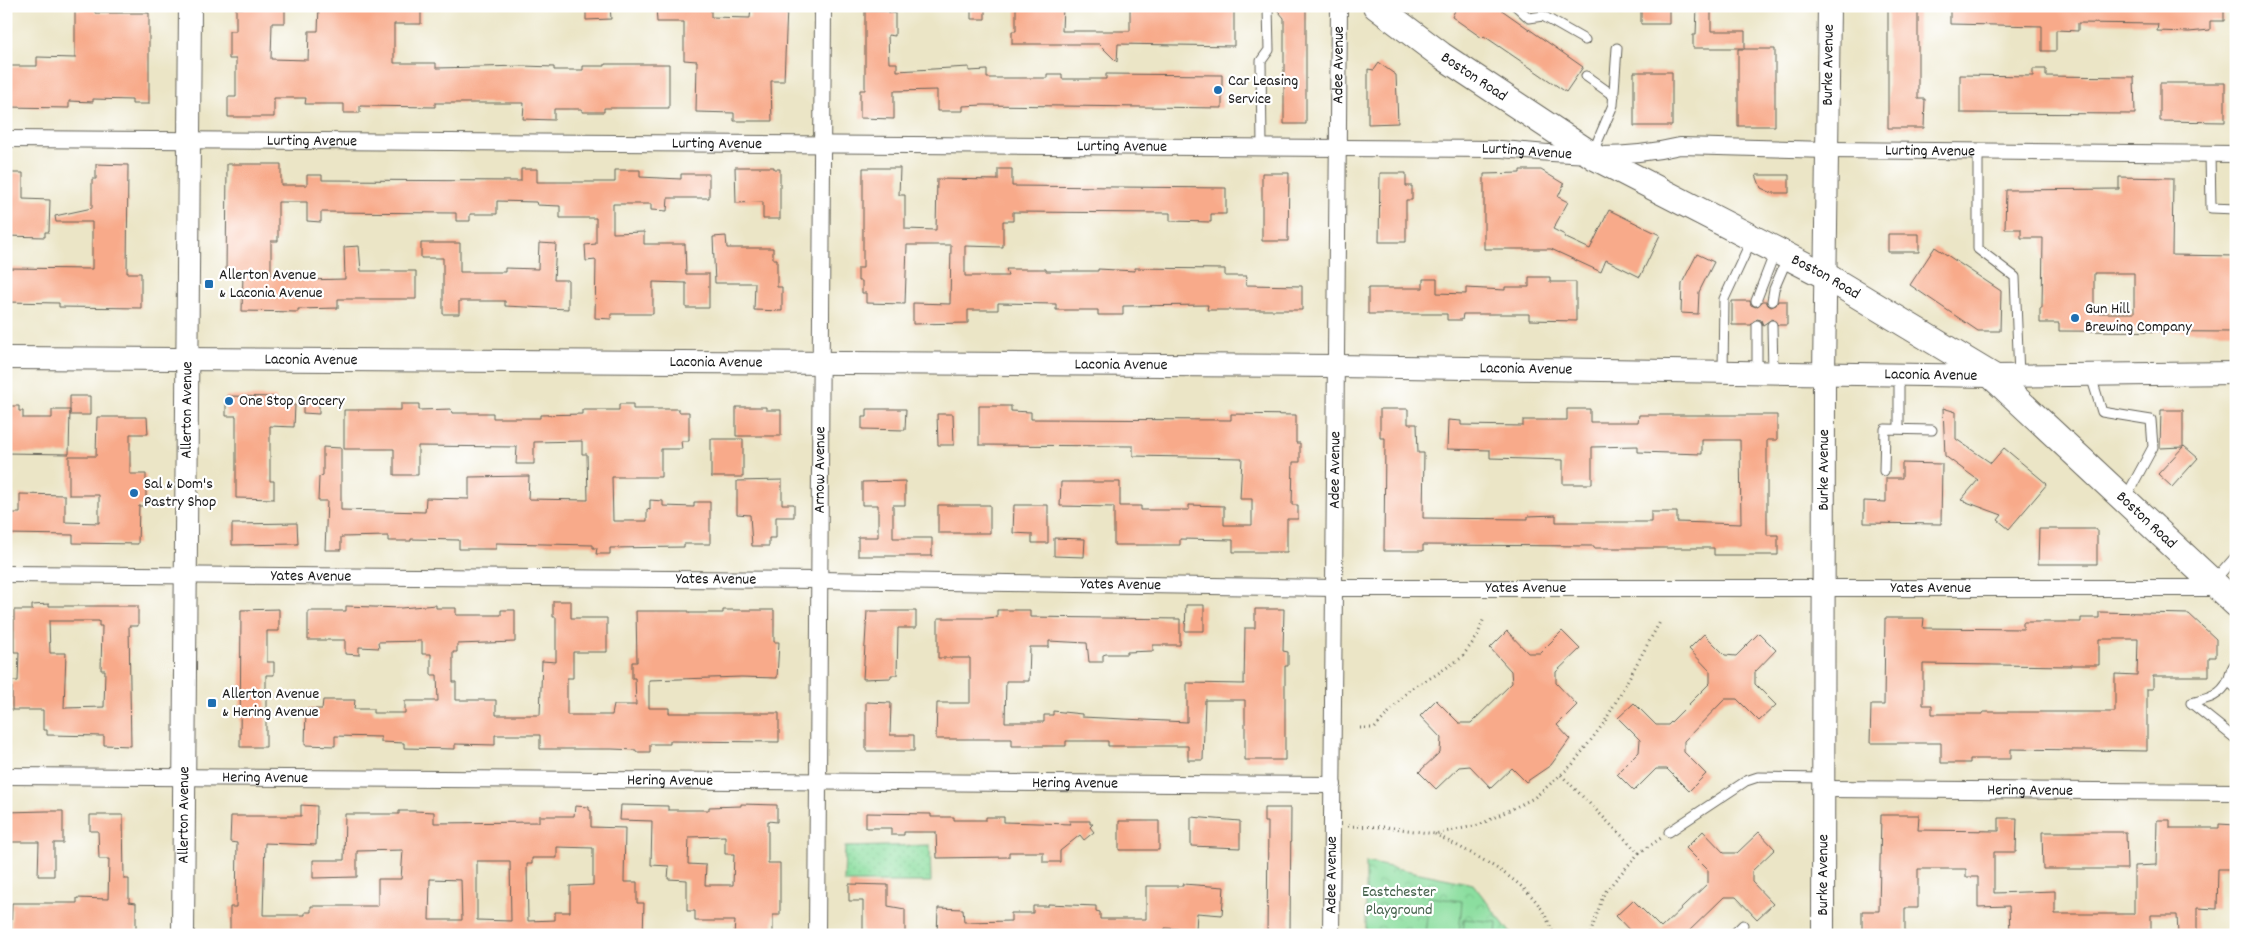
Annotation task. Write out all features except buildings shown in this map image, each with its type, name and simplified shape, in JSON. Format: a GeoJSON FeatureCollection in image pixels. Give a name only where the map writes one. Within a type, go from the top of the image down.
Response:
{"type":"FeatureCollection","features":[{"type":"Feature","properties":{"kind":"main road","name":"Boston Road"},"geometry":{"type":"LineString","coordinates":[[1376,6],[1441,55],[1593,156],[1826,276],[1992,376],[2124,500],[2226,591]]}},
{"type":"Feature","properties":{"kind":"street","name":"Allerton Avenue"},"geometry":{"type":"LineString","coordinates":[[183,935],[190,6]]}},
{"type":"Feature","properties":{"kind":"street","name":"Arnow Avenue"},"geometry":{"type":"LineString","coordinates":[[817,935],[823,6]]}},
{"type":"Feature","properties":{"kind":"street","name":"Adee Avenue"},"geometry":{"type":"LineString","coordinates":[[1331,935],[1339,6]]}},
{"type":"Feature","properties":{"kind":"street","name":"Burke Avenue"},"geometry":{"type":"LineString","coordinates":[[1823,935],[1824,374],[1829,6]]}},
{"type":"Feature","properties":{"kind":"street","name":"Lurting Avenue"},"geometry":{"type":"LineString","coordinates":[[6,139],[1501,149],[1593,156],[1657,152],[1680,146],[1828,150],[2236,154]]}},
{"type":"Feature","properties":{"kind":"street","name":"Laconia Avenue"},"geometry":{"type":"LineString","coordinates":[[6,358],[1336,366],[1992,376],[2236,373]]}},
{"type":"Feature","properties":{"kind":"street","name":"Yates Avenue"},"geometry":{"type":"LineString","coordinates":[[6,574],[819,580],[1335,588],[2226,591]]}},
{"type":"Feature","properties":{"kind":"street","name":"Hering Avenue"},"geometry":{"type":"LineString","coordinates":[[6,776],[1333,785]]}},
{"type":"Feature","properties":{"kind":"street","name":"Hering Avenue"},"geometry":{"type":"LineString","coordinates":[[1824,783],[2236,792]]}},
{"type":"Feature","properties":{"kind":"lane"},"geometry":{"type":"LineString","coordinates":[[1516,6],[1530,18],[1543,16],[1585,40]]}},
{"type":"Feature","properties":{"kind":"lane"},"geometry":{"type":"LineString","coordinates":[[1262,147],[1262,61],[1269,50],[1268,8]]}},
{"type":"Feature","properties":{"kind":"lane"},"geometry":{"type":"LineString","coordinates":[[1593,156],[1613,105],[1617,48]]}},
{"type":"Feature","properties":{"kind":"lane"},"geometry":{"type":"LineString","coordinates":[[1586,76],[1614,96]]}},
{"type":"Feature","properties":{"kind":"lane"},"geometry":{"type":"LineString","coordinates":[[1978,150],[1978,249],[2015,277],[2019,376]]}},
{"type":"Feature","properties":{"kind":"lane"},"geometry":{"type":"LineString","coordinates":[[2210,154],[2211,208],[2236,208]]}},
{"type":"Feature","properties":{"kind":"lane"},"geometry":{"type":"LineString","coordinates":[[1722,372],[1724,299],[1752,238]]}},
{"type":"Feature","properties":{"kind":"lane"},"geometry":{"type":"LineString","coordinates":[[1772,301],[1782,253]]}},
{"type":"Feature","properties":{"kind":"lane"},"geometry":{"type":"LineString","coordinates":[[1756,301],[1782,253]]}},
{"type":"Feature","properties":{"kind":"lane"},"geometry":{"type":"LineString","coordinates":[[1756,325],[1765,373]]}},
{"type":"Feature","properties":{"kind":"lane"},"geometry":{"type":"LineString","coordinates":[[1765,373],[1772,325]]}},
{"type":"Feature","properties":{"kind":"lane"},"geometry":{"type":"LineString","coordinates":[[1899,375],[1899,428]]}},
{"type":"Feature","properties":{"kind":"lane"},"geometry":{"type":"LineString","coordinates":[[2091,375],[2102,412],[2151,420],[2153,447],[2124,500]]}},
{"type":"Feature","properties":{"kind":"lane"},"geometry":{"type":"LineString","coordinates":[[1884,471],[1886,429],[1932,430]]}},
{"type":"Feature","properties":{"kind":"lane"},"geometry":{"type":"LineString","coordinates":[[2226,591],[2236,556]]}},
{"type":"Feature","properties":{"kind":"lane"},"geometry":{"type":"LineString","coordinates":[[2236,663],[2232,667],[2228,682],[2217,696],[2191,703],[2236,739]]}},
{"type":"Feature","properties":{"kind":"lane"},"geometry":{"type":"LineString","coordinates":[[2228,682],[2236,688]]}},
{"type":"Feature","properties":{"kind":"lane"},"geometry":{"type":"LineString","coordinates":[[1669,832],[1746,781],[1758,777],[1824,783]]}},
{"type":"Feature","properties":{"kind":"lane"},"geometry":{"type":"LineString","coordinates":[[1733,935],[1744,925]]}},
{"type":"Feature","properties":{"kind":"path"},"geometry":{"type":"LineString","coordinates":[[1360,728],[1375,728],[1410,689],[1461,658],[1477,637],[1484,618]]}},
{"type":"Feature","properties":{"kind":"path"},"geometry":{"type":"LineString","coordinates":[[1435,834],[1479,825],[1534,798],[1572,765],[1604,723],[1661,620]]}},
{"type":"Feature","properties":{"kind":"path"},"geometry":{"type":"LineString","coordinates":[[1560,775],[1639,853]]}},
{"type":"Feature","properties":{"kind":"path"},"geometry":{"type":"LineString","coordinates":[[1332,825],[1387,827],[1435,834],[1477,856],[1523,887],[1540,906],[1554,935]]}},
{"type":"Feature","properties":{"kind":"path"},"geometry":{"type":"LineString","coordinates":[[1590,935],[1604,893],[1639,853],[1669,832]]}},
{"type":"Feature","properties":{"kind":"green space"},"geometry":{"type":"Polygon","coordinates":[[[930,845],[931,882],[844,882],[845,847],[930,845]]]}},
{"type":"Feature","properties":{"kind":"green space","name":"Eastchester Playground"},"geometry":{"type":"Polygon","coordinates":[[[1366,862],[1473,884],[1512,935],[1366,935],[1366,862]]]}},
{"type":"Feature","properties":{"kind":"green space"},"geometry":{"type":"Polygon","coordinates":[[[1429,897],[1462,901],[1459,935],[1425,935],[1429,897]]]}},
{"type":"Feature","properties":{"kind":"green space"},"geometry":{"type":"Polygon","coordinates":[[[1464,919],[1497,922],[1496,935],[1463,935],[1464,919]]]}},
{"type":"Feature","properties":{"kind":"place","name":"Car Leasing Service"},"geometry":{"type":"Point","coordinates":[1218,90]}},
{"type":"Feature","properties":{"kind":"place","name":"Allerton Avenue & Laconia Avenue"},"geometry":{"type":"Point","coordinates":[209,284]}},
{"type":"Feature","properties":{"kind":"place","name":"Gun Hill Brewing Company"},"geometry":{"type":"Point","coordinates":[2075,318]}},
{"type":"Feature","properties":{"kind":"place","name":"One Stop Grocery"},"geometry":{"type":"Point","coordinates":[229,401]}},
{"type":"Feature","properties":{"kind":"place","name":"Sal & Dom's Pastry Shop"},"geometry":{"type":"Point","coordinates":[134,493]}},
{"type":"Feature","properties":{"kind":"place","name":"Allerton Avenue & Hering Avenue"},"geometry":{"type":"Point","coordinates":[212,703]}}]}
